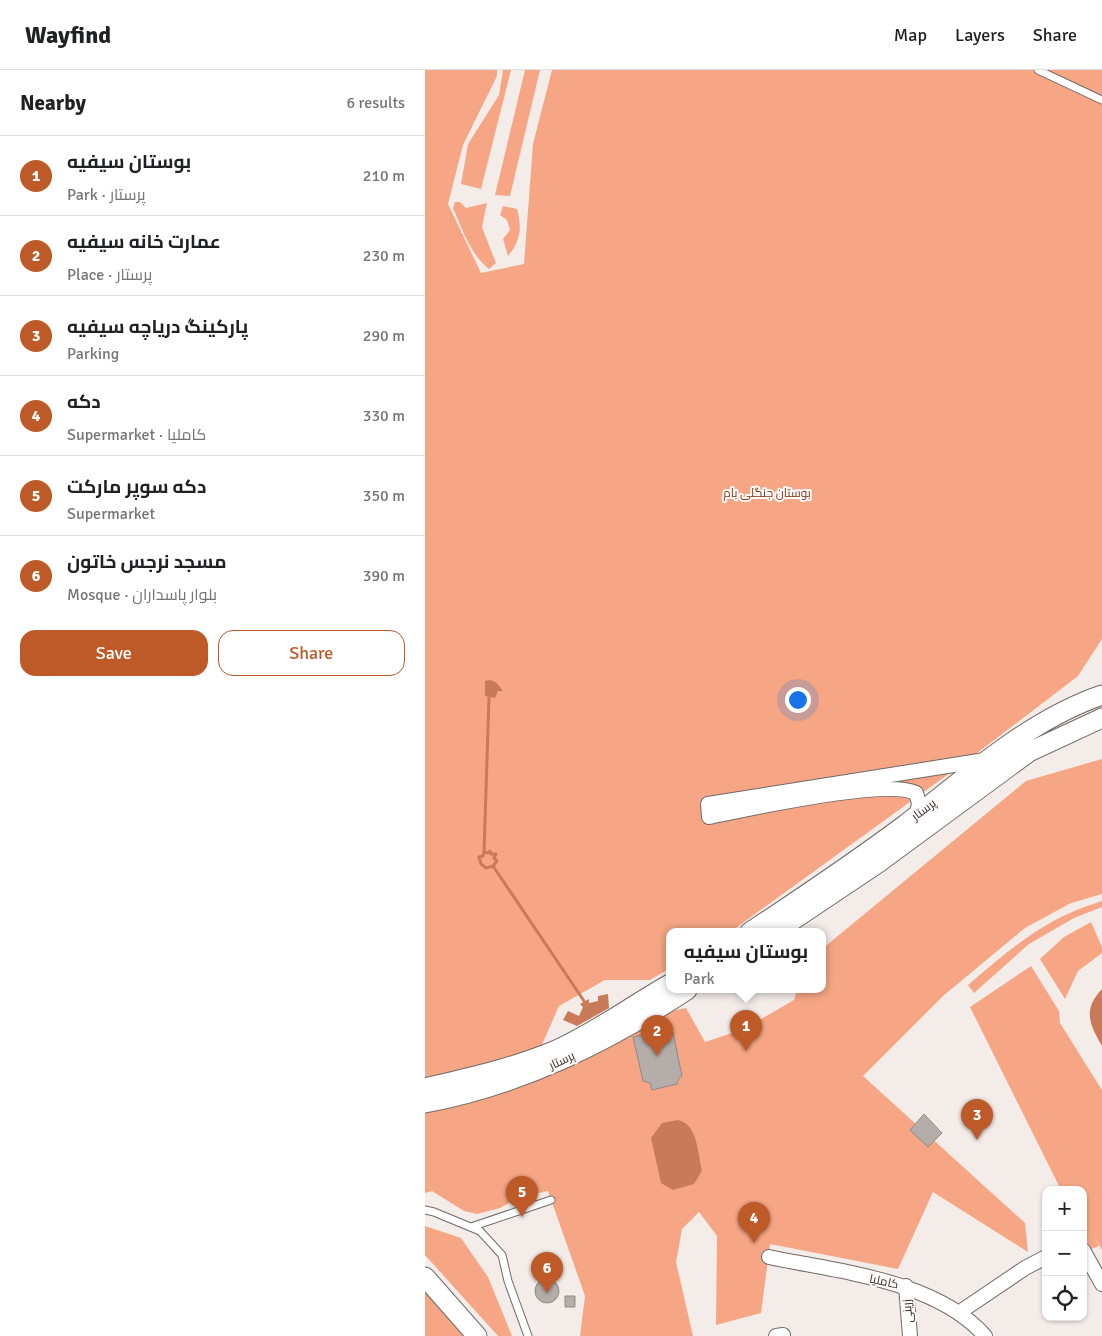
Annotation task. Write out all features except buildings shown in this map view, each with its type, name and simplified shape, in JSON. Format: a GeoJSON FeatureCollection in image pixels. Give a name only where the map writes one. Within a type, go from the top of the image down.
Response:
{"type":"FeatureCollection","features":[{"type":"Feature","properties":{"kind":"main road","name":"پرستار"},"geometry":{"type":"LineString","coordinates":[[755,928],[822,884],[989,759],[1047,721],[1102,694]]}},
{"type":"Feature","properties":{"kind":"main road","name":"پرستار"},"geometry":{"type":"LineString","coordinates":[[781,928],[879,863],[1029,752],[1062,734],[1102,718]]}},
{"type":"Feature","properties":{"kind":"main road","name":"پرستار"},"geometry":{"type":"LineString","coordinates":[[425,1088],[491,1072],[554,1050],[611,1021],[666,987]]}},
{"type":"Feature","properties":{"kind":"main road","name":"پرستار"},"geometry":{"type":"LineString","coordinates":[[425,1103],[460,1096],[521,1078],[548,1067],[617,1033],[682,993]]}},
{"type":"Feature","properties":{"kind":"main road"},"geometry":{"type":"LineString","coordinates":[[425,1277],[477,1336]]}},
{"type":"Feature","properties":{"kind":"street"},"geometry":{"type":"LineString","coordinates":[[917,814],[919,803],[916,794],[907,789],[879,789],[773,803],[709,817],[708,804],[989,759]]}},
{"type":"Feature","properties":{"kind":"street","name":"کاملیا"},"geometry":{"type":"LineString","coordinates":[[769,1257],[905,1286],[960,1312],[985,1336]]}},
{"type":"Feature","properties":{"kind":"street"},"geometry":{"type":"LineString","coordinates":[[1087,1257],[1102,1284]]}},
{"type":"Feature","properties":{"kind":"street"},"geometry":{"type":"LineString","coordinates":[[960,1312],[1025,1268],[1042,1259]]}},
{"type":"Feature","properties":{"kind":"street","name":"زرینی"},"geometry":{"type":"LineString","coordinates":[[905,1286],[910,1336]]}},
{"type":"Feature","properties":{"kind":"lane"},"geometry":{"type":"LineString","coordinates":[[1038,70],[1102,100]]}},
{"type":"Feature","properties":{"kind":"lane"},"geometry":{"type":"LineString","coordinates":[[471,1227],[551,1200]]}},
{"type":"Feature","properties":{"kind":"lane"},"geometry":{"type":"LineString","coordinates":[[425,1210],[480,1231],[502,1255],[508,1281],[528,1336]]}},
{"type":"Feature","properties":{"kind":"green space","name":"بوستان جنگلی بام"},"geometry":{"type":"Polygon","coordinates":[[[425,70],[497,70],[497,76],[463,145],[448,204],[481,273],[524,264],[533,144],[552,70],[1102,70],[1102,639],[1078,676],[972,757],[736,928],[666,928],[666,970],[650,980],[605,980],[559,1006],[541,1047],[469,1069],[425,1077],[425,70]]]}},
{"type":"Feature","properties":{"kind":"green space"},"geometry":{"type":"Polygon","coordinates":[[[503,70],[511,70],[481,189],[461,184],[468,144],[499,95],[503,70]]]}},
{"type":"Feature","properties":{"kind":"green space"},"geometry":{"type":"Polygon","coordinates":[[[525,70],[540,70],[510,196],[495,195],[525,70]]]}},
{"type":"Feature","properties":{"kind":"green space"},"geometry":{"type":"Polygon","coordinates":[[[455,202],[460,202],[466,208],[487,203],[482,227],[496,263],[489,269],[477,257],[468,241],[453,208],[455,202]]]}},
{"type":"Feature","properties":{"kind":"green space"},"geometry":{"type":"Polygon","coordinates":[[[503,206],[517,209],[520,222],[516,245],[508,256],[503,239],[510,230],[507,220],[500,215],[503,206]]]}},
{"type":"Feature","properties":{"kind":"green space"},"geometry":{"type":"Polygon","coordinates":[[[1102,759],[1102,894],[1071,903],[1025,928],[943,996],[863,1076],[1025,1223],[1028,1252],[933,1192],[898,1269],[770,1244],[761,1313],[716,1325],[717,1236],[699,1212],[682,1229],[676,1262],[693,1336],[580,1336],[585,1296],[548,1191],[520,1197],[500,1208],[477,1214],[464,1211],[432,1191],[425,1193],[425,1113],[490,1097],[553,1074],[613,1045],[671,1011],[686,1008],[705,1042],[744,1029],[794,1000],[796,993],[826,993],[826,946],[1026,781],[1102,759]]]}},
{"type":"Feature","properties":{"kind":"green space"},"geometry":{"type":"Polygon","coordinates":[[[1102,901],[1102,907],[1074,918],[1029,944],[974,993],[968,985],[1015,946],[1046,925],[1063,916],[1102,901]]]}},
{"type":"Feature","properties":{"kind":"green space"},"geometry":{"type":"Polygon","coordinates":[[[1091,922],[1102,947],[1102,953],[1078,971],[1065,999],[1040,959],[1064,937],[1091,922]]]}},
{"type":"Feature","properties":{"kind":"green space"},"geometry":{"type":"Polygon","coordinates":[[[1031,966],[1059,1011],[1060,1023],[1102,1090],[1102,1250],[1094,1235],[1099,1246],[1091,1249],[1087,1242],[1087,1186],[1059,1186],[970,1007],[1031,966]]]}},
{"type":"Feature","properties":{"kind":"green space"},"geometry":{"type":"Polygon","coordinates":[[[425,1226],[461,1238],[488,1277],[512,1336],[498,1336],[425,1255],[425,1226]]]}},
{"type":"Feature","properties":{"kind":"green space"},"geometry":{"type":"Polygon","coordinates":[[[425,1286],[470,1336],[425,1336],[425,1286]]]}},
{"type":"Feature","properties":{"kind":"shaded area"},"geometry":{"type":"Polygon","coordinates":[[[490,680],[497,683],[503,691],[498,691],[495,698],[485,696],[485,681],[490,680]]]}},
{"type":"Feature","properties":{"kind":"shaded area"},"geometry":{"type":"Polygon","coordinates":[[[1102,989],[1102,1046],[1091,1024],[1090,1011],[1092,1004],[1102,989]]]}},
{"type":"Feature","properties":{"kind":"shaded area"},"geometry":{"type":"Polygon","coordinates":[[[608,994],[609,1008],[577,1026],[563,1020],[568,1011],[579,1016],[583,1007],[580,1004],[589,999],[589,1003],[598,1001],[598,996],[608,994]]]}},
{"type":"Feature","properties":{"kind":"shaded area"},"geometry":{"type":"Polygon","coordinates":[[[678,1120],[690,1127],[696,1141],[702,1171],[694,1184],[673,1190],[661,1183],[651,1138],[662,1123],[678,1120]]]}},
{"type":"Feature","properties":{"kind":"waterway"},"geometry":{"type":"LineString","coordinates":[[484,852],[489,697]]}},
{"type":"Feature","properties":{"kind":"waterway"},"geometry":{"type":"LineString","coordinates":[[493,866],[486,868],[481,864],[479,857],[483,856],[484,852],[488,853],[490,851],[491,854],[496,854],[494,858],[497,861],[493,866],[584,1001]]}},
{"type":"Feature","properties":{"kind":"place","name":"بوستان سیفیه"},"geometry":{"type":"Point","coordinates":[746,1051]}},
{"type":"Feature","properties":{"kind":"place","name":"عمارت خانه سیفیه"},"geometry":{"type":"Point","coordinates":[657,1056]}},
{"type":"Feature","properties":{"kind":"place","name":"پارکینگ دریاچه سیفیه"},"geometry":{"type":"Point","coordinates":[977,1140]}},
{"type":"Feature","properties":{"kind":"place","name":"دکه سوپر مارکت"},"geometry":{"type":"Point","coordinates":[522,1217]}},
{"type":"Feature","properties":{"kind":"place","name":"دکه"},"geometry":{"type":"Point","coordinates":[754,1243]}},
{"type":"Feature","properties":{"kind":"place","name":"مسجد نرجس خاتون"},"geometry":{"type":"Point","coordinates":[547,1293]}}]}
